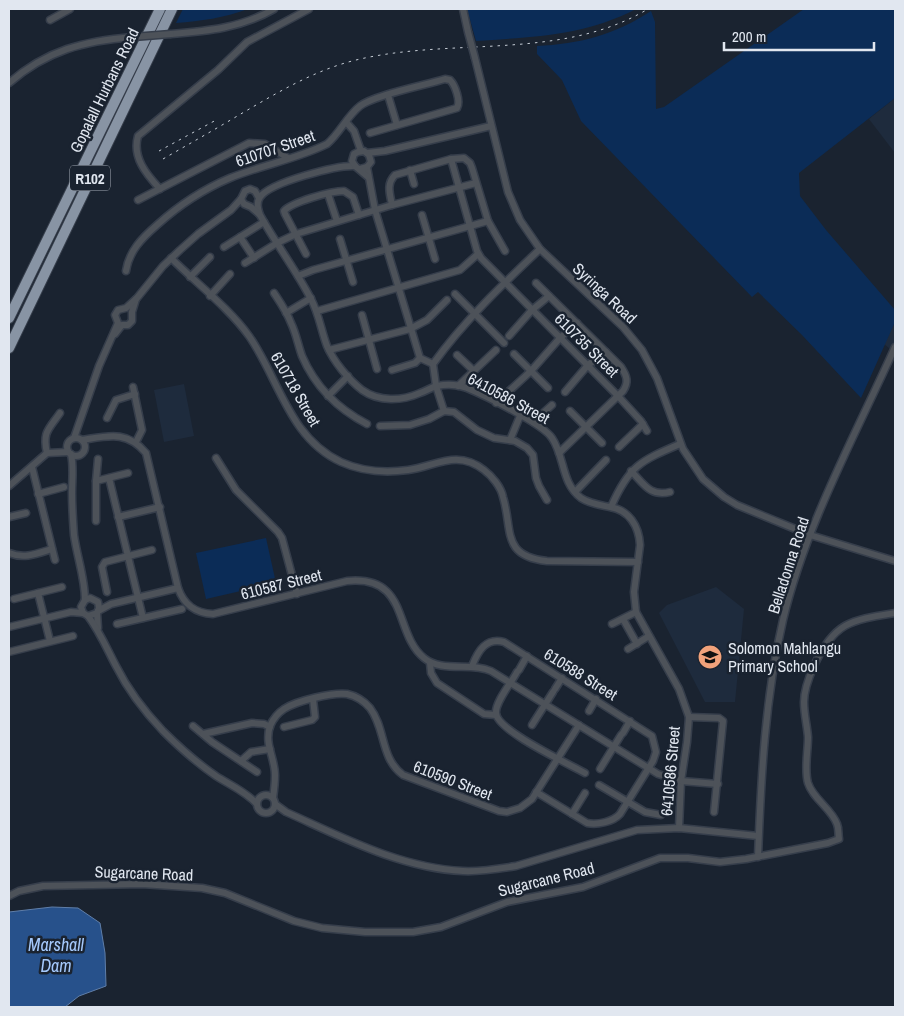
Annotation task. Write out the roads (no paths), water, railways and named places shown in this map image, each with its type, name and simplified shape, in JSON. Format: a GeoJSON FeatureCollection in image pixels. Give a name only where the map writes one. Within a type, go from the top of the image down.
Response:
{"type":"FeatureCollection","features":[{"type":"Feature","properties":{"kind":"highway","name":"Gopalall Hurbans Road"},"geometry":{"type":"LineString","coordinates":[[9,318],[160,9]]}},
{"type":"Feature","properties":{"kind":"highway","name":"Gopalall Hurbans Road"},"geometry":{"type":"LineString","coordinates":[[9,348],[172,9]]}},
{"type":"Feature","properties":{"kind":"street"},"geometry":{"type":"LineString","coordinates":[[50,20],[70,9]]}},
{"type":"Feature","properties":{"kind":"street"},"geometry":{"type":"LineString","coordinates":[[9,83],[28,68],[61,50],[98,40],[228,28],[254,19],[274,9]]}},
{"type":"Feature","properties":{"kind":"street"},"geometry":{"type":"LineString","coordinates":[[160,189],[150,179],[137,155],[136,145],[138,136],[218,70],[247,42],[309,9]]}},
{"type":"Feature","properties":{"kind":"street"},"geometry":{"type":"LineString","coordinates":[[456,9],[463,9]]}},
{"type":"Feature","properties":{"kind":"street","name":"Syringa Road"},"geometry":{"type":"LineString","coordinates":[[463,9],[514,207],[526,231],[540,249],[623,327],[642,350],[657,378],[680,444],[688,459],[703,479],[724,497],[737,505],[810,535],[895,561]]}},
{"type":"Feature","properties":{"kind":"street","name":"610707 Street"},"geometry":{"type":"LineString","coordinates":[[126,271],[128,258],[150,231],[195,196],[230,178],[328,144],[361,105],[368,101],[445,79],[453,83],[459,103],[457,108],[397,125]]}},
{"type":"Feature","properties":{"kind":"street"},"geometry":{"type":"LineString","coordinates":[[370,133],[397,125],[388,95]]}},
{"type":"Feature","properties":{"kind":"street"},"geometry":{"type":"LineString","coordinates":[[346,122],[354,131],[359,154],[368,177],[375,210],[420,358],[433,364]]}},
{"type":"Feature","properties":{"kind":"street"},"geometry":{"type":"LineString","coordinates":[[341,166],[359,154],[385,151],[492,126]]}},
{"type":"Feature","properties":{"kind":"street"},"geometry":{"type":"LineString","coordinates":[[138,200],[249,143],[265,144],[288,158]]}},
{"type":"Feature","properties":{"kind":"street"},"geometry":{"type":"LineString","coordinates":[[126,308],[171,258],[198,234],[231,210],[247,190],[271,189],[341,166],[363,166],[385,151]]}},
{"type":"Feature","properties":{"kind":"street"},"geometry":{"type":"LineString","coordinates":[[359,154],[363,166]]}},
{"type":"Feature","properties":{"kind":"street"},"geometry":{"type":"LineString","coordinates":[[392,205],[389,189],[390,182],[395,175],[461,158],[470,163],[488,221],[505,251]]}},
{"type":"Feature","properties":{"kind":"street"},"geometry":{"type":"LineString","coordinates":[[316,311],[460,270],[478,254],[452,159]]}},
{"type":"Feature","properties":{"kind":"street"},"geometry":{"type":"LineString","coordinates":[[410,170],[414,184]]}},
{"type":"Feature","properties":{"kind":"street"},"geometry":{"type":"LineString","coordinates":[[245,263],[277,243],[296,234],[392,205],[476,183]]}},
{"type":"Feature","properties":{"kind":"street"},"geometry":{"type":"LineString","coordinates":[[231,210],[253,204],[271,189]]}},
{"type":"Feature","properties":{"kind":"street"},"geometry":{"type":"LineString","coordinates":[[253,204],[255,191]]}},
{"type":"Feature","properties":{"kind":"street"},"geometry":{"type":"LineString","coordinates":[[306,254],[285,214],[285,209],[298,203],[340,191],[347,192],[355,201],[359,215]]}},
{"type":"Feature","properties":{"kind":"street"},"geometry":{"type":"LineString","coordinates":[[328,194],[337,222]]}},
{"type":"Feature","properties":{"kind":"street"},"geometry":{"type":"LineString","coordinates":[[241,198],[253,204]]}},
{"type":"Feature","properties":{"kind":"street","name":"6410586 Street"},"geometry":{"type":"LineString","coordinates":[[253,204],[310,298],[329,350],[348,376],[366,392],[374,396],[403,399],[436,386],[467,388],[533,422],[546,431],[555,444],[568,483],[575,492],[587,502],[624,512],[634,523],[640,537],[634,592],[636,612],[679,689],[689,717],[681,781],[679,828]]}},
{"type":"Feature","properties":{"kind":"street"},"geometry":{"type":"LineString","coordinates":[[422,215],[435,259]]}},
{"type":"Feature","properties":{"kind":"street"},"geometry":{"type":"LineString","coordinates":[[298,276],[313,270],[488,221]]}},
{"type":"Feature","properties":{"kind":"street"},"geometry":{"type":"LineString","coordinates":[[224,247],[264,222]]}},
{"type":"Feature","properties":{"kind":"street"},"geometry":{"type":"LineString","coordinates":[[240,237],[254,258]]}},
{"type":"Feature","properties":{"kind":"street"},"geometry":{"type":"LineString","coordinates":[[340,239],[353,282]]}},
{"type":"Feature","properties":{"kind":"street"},"geometry":{"type":"LineString","coordinates":[[444,411],[436,386],[433,364],[448,342],[504,282],[540,249]]}},
{"type":"Feature","properties":{"kind":"street","name":"610735 Street"},"geometry":{"type":"LineString","coordinates":[[478,254],[618,396],[647,431]]}},
{"type":"Feature","properties":{"kind":"street"},"geometry":{"type":"LineString","coordinates":[[190,277],[210,257]]}},
{"type":"Feature","properties":{"kind":"street","name":"610718 Street"},"geometry":{"type":"LineString","coordinates":[[171,258],[228,313],[248,336],[296,423],[313,444],[324,453],[355,467],[384,471],[407,470],[444,460],[460,460],[470,463],[485,471],[499,488],[503,496],[509,536],[514,546],[525,555],[536,560],[638,562]]}},
{"type":"Feature","properties":{"kind":"street"},"geometry":{"type":"LineString","coordinates":[[210,296],[230,274]]}},
{"type":"Feature","properties":{"kind":"street"},"geometry":{"type":"LineString","coordinates":[[536,283],[621,367],[627,378],[626,385],[618,396],[558,453]]}},
{"type":"Feature","properties":{"kind":"street"},"geometry":{"type":"LineString","coordinates":[[274,293],[291,321],[301,354],[315,380],[328,396],[346,412],[367,424]]}},
{"type":"Feature","properties":{"kind":"street"},"geometry":{"type":"LineString","coordinates":[[455,294],[504,343]]}},
{"type":"Feature","properties":{"kind":"street"},"geometry":{"type":"LineString","coordinates":[[509,336],[532,310],[550,296]]}},
{"type":"Feature","properties":{"kind":"street"},"geometry":{"type":"LineString","coordinates":[[120,324],[131,323],[136,298]]}},
{"type":"Feature","properties":{"kind":"street"},"geometry":{"type":"LineString","coordinates":[[286,313],[310,298]]}},
{"type":"Feature","properties":{"kind":"street"},"geometry":{"type":"LineString","coordinates":[[329,350],[410,329],[427,320],[447,300]]}},
{"type":"Feature","properties":{"kind":"street"},"geometry":{"type":"LineString","coordinates":[[120,324],[115,318],[116,312],[120,308],[126,308],[132,312]]}},
{"type":"Feature","properties":{"kind":"street"},"geometry":{"type":"LineString","coordinates":[[362,315],[378,369]]}},
{"type":"Feature","properties":{"kind":"street"},"geometry":{"type":"LineString","coordinates":[[496,403],[531,371],[560,338],[577,323]]}},
{"type":"Feature","properties":{"kind":"street"},"geometry":{"type":"LineString","coordinates":[[73,467],[79,455],[83,452],[80,441],[80,426],[90,390],[120,324]]}},
{"type":"Feature","properties":{"kind":"street","name":"Belladonna Road"},"geometry":{"type":"LineString","coordinates":[[758,857],[762,759],[767,707],[772,671],[784,618],[810,535],[895,347]]}},
{"type":"Feature","properties":{"kind":"street"},"geometry":{"type":"LineString","coordinates":[[458,386],[496,350]]}},
{"type":"Feature","properties":{"kind":"street"},"geometry":{"type":"LineString","coordinates":[[565,392],[588,365],[606,352]]}},
{"type":"Feature","properties":{"kind":"street"},"geometry":{"type":"LineString","coordinates":[[514,354],[548,388]]}},
{"type":"Feature","properties":{"kind":"street"},"geometry":{"type":"LineString","coordinates":[[457,355],[474,371]]}},
{"type":"Feature","properties":{"kind":"street"},"geometry":{"type":"LineString","coordinates":[[392,370],[415,363],[420,358]]}},
{"type":"Feature","properties":{"kind":"street"},"geometry":{"type":"LineString","coordinates":[[328,396],[348,376]]}},
{"type":"Feature","properties":{"kind":"street"},"geometry":{"type":"LineString","coordinates":[[133,387],[142,430],[136,442],[119,436],[80,441],[70,440],[69,450],[73,467],[72,512],[77,557],[84,587],[83,602],[86,614],[98,629],[125,683],[148,714],[163,730],[199,763],[247,794],[257,804],[261,812],[286,812]]}},
{"type":"Feature","properties":{"kind":"street"},"geometry":{"type":"LineString","coordinates":[[107,418],[116,400],[135,394]]}},
{"type":"Feature","properties":{"kind":"street"},"geometry":{"type":"LineString","coordinates":[[533,422],[552,405]]}},
{"type":"Feature","properties":{"kind":"street"},"geometry":{"type":"LineString","coordinates":[[380,426],[410,426],[444,411],[450,410],[457,413],[469,425],[487,435],[523,445],[531,452],[536,478],[547,500]]}},
{"type":"Feature","properties":{"kind":"street"},"geometry":{"type":"LineString","coordinates":[[570,410],[602,443]]}},
{"type":"Feature","properties":{"kind":"street"},"geometry":{"type":"LineString","coordinates":[[47,452],[44,441],[45,436],[60,412]]}},
{"type":"Feature","properties":{"kind":"street"},"geometry":{"type":"LineString","coordinates":[[510,440],[520,416]]}},
{"type":"Feature","properties":{"kind":"street"},"geometry":{"type":"LineString","coordinates":[[619,448],[643,424]]}},
{"type":"Feature","properties":{"kind":"street","name":"610587 Street"},"geometry":{"type":"LineString","coordinates":[[136,442],[146,453],[149,460],[178,588],[181,596],[189,606],[204,614],[213,614],[347,581],[371,582],[383,589],[392,598],[399,608],[412,644],[417,652],[430,663]]}},
{"type":"Feature","properties":{"kind":"street"},"geometry":{"type":"LineString","coordinates":[[610,507],[620,486],[632,471],[647,458],[680,444]]}},
{"type":"Feature","properties":{"kind":"street"},"geometry":{"type":"LineString","coordinates":[[9,486],[47,452],[69,450],[79,455]]}},
{"type":"Feature","properties":{"kind":"street"},"geometry":{"type":"LineString","coordinates":[[216,458],[236,490],[282,538],[297,594]]}},
{"type":"Feature","properties":{"kind":"street"},"geometry":{"type":"LineString","coordinates":[[96,521],[98,459]]}},
{"type":"Feature","properties":{"kind":"street"},"geometry":{"type":"LineString","coordinates":[[575,492],[606,460]]}},
{"type":"Feature","properties":{"kind":"street"},"geometry":{"type":"LineString","coordinates":[[32,467],[55,560]]}},
{"type":"Feature","properties":{"kind":"street"},"geometry":{"type":"LineString","coordinates":[[632,471],[653,492],[661,495],[670,492]]}},
{"type":"Feature","properties":{"kind":"street"},"geometry":{"type":"LineString","coordinates":[[96,481],[128,474]]}},
{"type":"Feature","properties":{"kind":"street"},"geometry":{"type":"LineString","coordinates":[[109,478],[143,618]]}},
{"type":"Feature","properties":{"kind":"street"},"geometry":{"type":"LineString","coordinates":[[38,494],[64,488]]}},
{"type":"Feature","properties":{"kind":"street"},"geometry":{"type":"LineString","coordinates":[[118,516],[160,507]]}},
{"type":"Feature","properties":{"kind":"street"},"geometry":{"type":"LineString","coordinates":[[9,518],[26,513]]}},
{"type":"Feature","properties":{"kind":"street"},"geometry":{"type":"LineString","coordinates":[[9,551],[25,557],[52,549]]}},
{"type":"Feature","properties":{"kind":"street"},"geometry":{"type":"LineString","coordinates":[[107,592],[103,564],[108,561],[152,550]]}},
{"type":"Feature","properties":{"kind":"street"},"geometry":{"type":"LineString","coordinates":[[14,599],[62,587]]}},
{"type":"Feature","properties":{"kind":"street"},"geometry":{"type":"LineString","coordinates":[[84,587],[95,600],[98,612],[98,629]]}},
{"type":"Feature","properties":{"kind":"street"},"geometry":{"type":"LineString","coordinates":[[9,627],[71,612],[86,614],[98,612],[111,604],[178,588]]}},
{"type":"Feature","properties":{"kind":"street"},"geometry":{"type":"LineString","coordinates":[[38,593],[50,642]]}},
{"type":"Feature","properties":{"kind":"street"},"geometry":{"type":"LineString","coordinates":[[71,612],[83,602],[95,600],[111,604]]}},
{"type":"Feature","properties":{"kind":"street"},"geometry":{"type":"LineString","coordinates":[[117,624],[182,609]]}},
{"type":"Feature","properties":{"kind":"street"},"geometry":{"type":"LineString","coordinates":[[612,624],[636,612]]}},
{"type":"Feature","properties":{"kind":"street","name":"Sugarcane Road"},"geometry":{"type":"LineString","coordinates":[[9,896],[19,891],[42,886],[142,884],[202,888],[225,893],[294,922],[315,927],[357,932],[413,932],[441,927],[507,902],[577,889],[660,858],[679,857],[720,862],[758,857],[828,843],[839,839],[838,826],[808,782],[808,736],[804,701],[807,684],[823,646],[834,633],[850,622],[895,613]]}},
{"type":"Feature","properties":{"kind":"street"},"geometry":{"type":"LineString","coordinates":[[623,619],[637,644]]}},
{"type":"Feature","properties":{"kind":"street"},"geometry":{"type":"LineString","coordinates":[[9,652],[73,636]]}},
{"type":"Feature","properties":{"kind":"street"},"geometry":{"type":"LineString","coordinates":[[628,649],[649,636]]}},
{"type":"Feature","properties":{"kind":"street","name":"610588 Street"},"geometry":{"type":"LineString","coordinates":[[472,666],[481,648],[490,642],[500,640],[650,733],[654,740],[656,752],[653,761],[618,816],[610,820],[590,823],[536,792]]}},
{"type":"Feature","properties":{"kind":"street"},"geometry":{"type":"LineString","coordinates":[[496,716],[499,703],[527,656]]}},
{"type":"Feature","properties":{"kind":"street"},"geometry":{"type":"LineString","coordinates":[[585,774],[558,758],[550,756],[504,726],[496,716],[484,714],[437,683],[431,673],[430,663],[483,667],[668,778],[718,784]]}},
{"type":"Feature","properties":{"kind":"street"},"geometry":{"type":"LineString","coordinates":[[532,724],[562,678]]}},
{"type":"Feature","properties":{"kind":"street","name":"610590 Street"},"geometry":{"type":"LineString","coordinates":[[270,728],[275,717],[285,708],[312,699],[339,694],[350,695],[368,705],[375,718],[388,759],[394,768],[409,778],[499,812],[507,812],[528,803],[579,725]]}},
{"type":"Feature","properties":{"kind":"street"},"geometry":{"type":"LineString","coordinates":[[284,727],[312,720],[315,717],[312,699]]}},
{"type":"Feature","properties":{"kind":"street"},"geometry":{"type":"LineString","coordinates":[[589,711],[596,699]]}},
{"type":"Feature","properties":{"kind":"street"},"geometry":{"type":"LineString","coordinates":[[689,717],[719,718],[723,721],[714,812]]}},
{"type":"Feature","properties":{"kind":"street"},"geometry":{"type":"LineString","coordinates":[[600,769],[630,721]]}},
{"type":"Feature","properties":{"kind":"street"},"geometry":{"type":"LineString","coordinates":[[203,734],[252,723],[264,724],[270,728],[268,741],[274,768],[274,801],[270,812]]}},
{"type":"Feature","properties":{"kind":"street"},"geometry":{"type":"LineString","coordinates":[[193,726],[257,772]]}},
{"type":"Feature","properties":{"kind":"street"},"geometry":{"type":"LineString","coordinates":[[241,761],[251,752],[270,749]]}},
{"type":"Feature","properties":{"kind":"street"},"geometry":{"type":"LineString","coordinates":[[257,804],[274,783]]}},
{"type":"Feature","properties":{"kind":"street"},"geometry":{"type":"LineString","coordinates":[[599,785],[645,812],[661,815]]}},
{"type":"Feature","properties":{"kind":"street"},"geometry":{"type":"LineString","coordinates":[[572,814],[585,793]]}},
{"type":"Feature","properties":{"kind":"street"},"geometry":{"type":"LineString","coordinates":[[247,794],[263,795],[274,801],[286,812],[364,847],[400,860],[425,866],[464,871],[497,870],[516,866],[638,830],[679,828],[758,836]]}},
{"type":"Feature","properties":{"kind":"water","name":"Marshall Dam"},"geometry":{"type":"Polygon","coordinates":[[[52,907],[78,908],[100,923],[105,953],[106,986],[79,996],[65,1007],[9,1007],[9,912],[52,907]]]}},
{"type":"Feature","properties":{"kind":"railway"},"geometry":{"type":"LineString","coordinates":[[163,159],[308,77],[352,61],[389,54],[503,46],[578,36],[614,25],[648,9]]}},
{"type":"Feature","properties":{"kind":"railway"},"geometry":{"type":"LineString","coordinates":[[159,151],[218,119]]}},
{"type":"Feature","properties":{"kind":"place","name":"Solomon Mahlangu Primary School"},"geometry":{"type":"Point","coordinates":[710,657]}}]}
